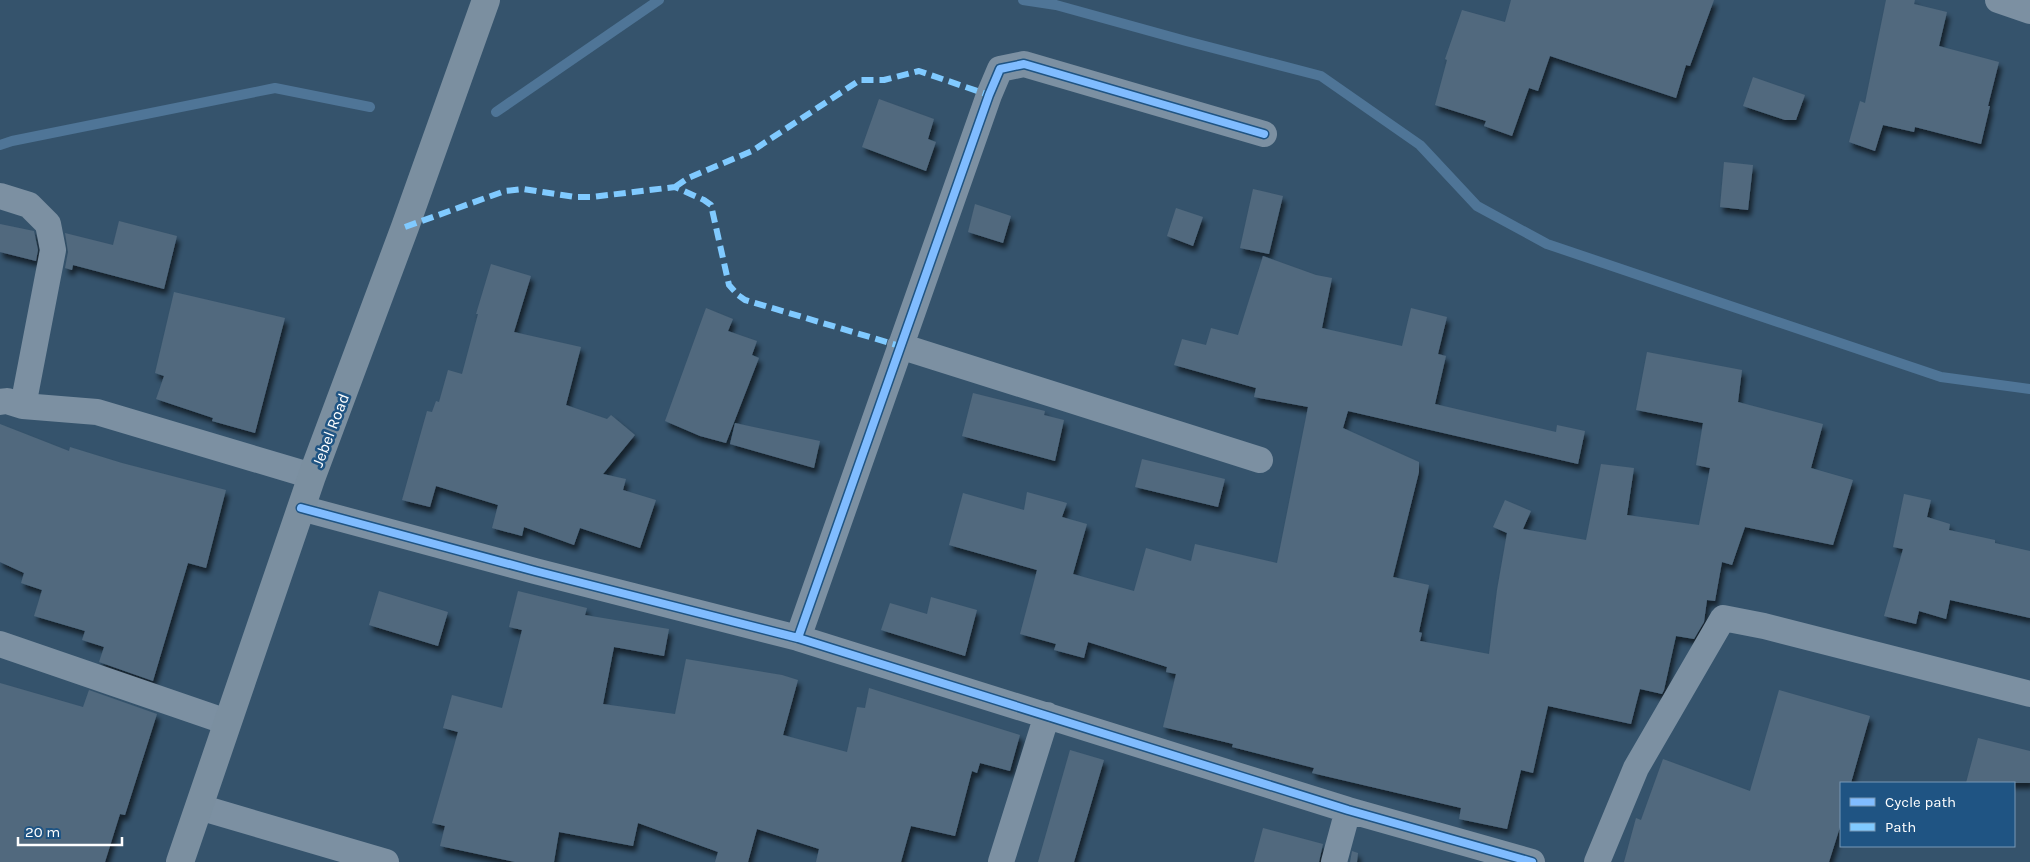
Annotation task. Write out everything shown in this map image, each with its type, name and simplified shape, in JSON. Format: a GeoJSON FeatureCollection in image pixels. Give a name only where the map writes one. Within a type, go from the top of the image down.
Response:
{"type":"FeatureCollection","features":[{"type":"Feature","properties":{"kind":"main road","name":"Jebel Road"},"geometry":{"type":"LineString","coordinates":[[180,862],[312,476],[405,227],[486,0]]}},
{"type":"Feature","properties":{"kind":"street"},"geometry":{"type":"LineString","coordinates":[[1998,0],[2030,11]]}},
{"type":"Feature","properties":{"kind":"street"},"geometry":{"type":"LineString","coordinates":[[798,638],[989,94],[1000,68],[1024,64],[1264,134]]}},
{"type":"Feature","properties":{"kind":"street"},"geometry":{"type":"LineString","coordinates":[[0,196],[29,205],[48,224],[53,250],[12,404],[97,412],[312,476]]}},
{"type":"Feature","properties":{"kind":"street"},"geometry":{"type":"LineString","coordinates":[[900,346],[1260,460]]}},
{"type":"Feature","properties":{"kind":"street"},"geometry":{"type":"LineString","coordinates":[[301,508],[535,571],[798,638],[1348,810],[1532,862]]}},
{"type":"Feature","properties":{"kind":"street"},"geometry":{"type":"LineString","coordinates":[[1597,862],[1636,768],[1723,618],[1764,626],[2030,694]]}},
{"type":"Feature","properties":{"kind":"street"},"geometry":{"type":"LineString","coordinates":[[0,644],[227,722]]}},
{"type":"Feature","properties":{"kind":"street"},"geometry":{"type":"LineString","coordinates":[[1001,862],[1047,715]]}},
{"type":"Feature","properties":{"kind":"street"},"geometry":{"type":"LineString","coordinates":[[198,807],[386,862]]}},
{"type":"Feature","properties":{"kind":"street"},"geometry":{"type":"LineString","coordinates":[[1334,862],[1348,810]]}},
{"type":"Feature","properties":{"kind":"building"},"geometry":{"type":"Polygon","coordinates":[[[1511,0],[1714,0],[1690,66],[1686,65],[1676,98],[1550,56],[1538,91],[1529,88],[1512,136],[1484,126],[1486,121],[1435,105],[1447,60],[1445,59],[1462,10],[1505,22],[1511,0]]]}},
{"type":"Feature","properties":{"kind":"building"},"geometry":{"type":"Polygon","coordinates":[[[1886,0],[1915,0],[1914,4],[1947,12],[1939,46],[1999,62],[1981,144],[1915,127],[1914,132],[1883,125],[1875,151],[1849,142],[1860,101],[1865,103],[1886,0]]]}},
{"type":"Feature","properties":{"kind":"building"},"geometry":{"type":"Polygon","coordinates":[[[1753,77],[1805,95],[1796,120],[1785,120],[1743,106],[1753,77]]]}},
{"type":"Feature","properties":{"kind":"building"},"geometry":{"type":"Polygon","coordinates":[[[879,99],[934,119],[928,139],[936,142],[926,171],[862,147],[879,99]]]}},
{"type":"Feature","properties":{"kind":"building"},"geometry":{"type":"Polygon","coordinates":[[[1724,162],[1753,165],[1748,210],[1720,207],[1724,162]]]}},
{"type":"Feature","properties":{"kind":"building"},"geometry":{"type":"Polygon","coordinates":[[[1253,189],[1283,196],[1269,254],[1240,248],[1253,189]]]}},
{"type":"Feature","properties":{"kind":"building"},"geometry":{"type":"Polygon","coordinates":[[[975,204],[1011,216],[1003,243],[968,232],[975,204]]]}},
{"type":"Feature","properties":{"kind":"building"},"geometry":{"type":"Polygon","coordinates":[[[1176,208],[1203,217],[1193,246],[1167,236],[1176,208]]]}},
{"type":"Feature","properties":{"kind":"building"},"geometry":{"type":"Polygon","coordinates":[[[119,221],[177,236],[164,289],[73,265],[72,270],[65,268],[68,252],[65,233],[113,245],[119,221]]]}},
{"type":"Feature","properties":{"kind":"building"},"geometry":{"type":"Polygon","coordinates":[[[0,224],[34,231],[38,250],[36,261],[0,252],[0,224]]]}},
{"type":"Feature","properties":{"kind":"building"},"geometry":{"type":"Polygon","coordinates":[[[1263,256],[1316,275],[1332,278],[1322,328],[1402,346],[1411,308],[1447,317],[1438,354],[1446,356],[1435,404],[1556,432],[1557,425],[1585,431],[1578,464],[1348,411],[1343,428],[1419,462],[1419,472],[1393,577],[1429,585],[1419,632],[1422,633],[1420,641],[1489,654],[1497,590],[1507,533],[1493,527],[1505,500],[1531,511],[1523,529],[1586,540],[1601,464],[1634,468],[1627,515],[1699,525],[1710,468],[1696,465],[1703,423],[1636,410],[1647,352],[1742,370],[1738,402],[1823,424],[1811,468],[1853,480],[1833,545],[1745,527],[1732,565],[1722,562],[1715,601],[1707,600],[1704,622],[1694,639],[1676,636],[1662,694],[1640,689],[1631,724],[1548,706],[1533,773],[1521,770],[1507,829],[1459,819],[1461,808],[1312,773],[1314,768],[1232,747],[1233,744],[1163,727],[1176,674],[1166,672],[1167,667],[1088,642],[1084,658],[1054,650],[1056,644],[1020,634],[1037,570],[949,545],[963,493],[1024,510],[1027,492],[1067,503],[1062,517],[1087,524],[1073,574],[1134,591],[1146,548],[1191,561],[1195,544],[1277,563],[1308,407],[1254,397],[1256,388],[1174,365],[1182,339],[1206,345],[1211,328],[1238,335],[1263,256]]]}},
{"type":"Feature","properties":{"kind":"building"},"geometry":{"type":"Polygon","coordinates":[[[491,264],[531,276],[514,332],[581,347],[566,405],[607,419],[611,415],[635,435],[603,474],[626,479],[623,490],[656,500],[640,548],[580,528],[574,545],[524,527],[522,536],[492,528],[498,505],[436,486],[430,507],[402,500],[427,411],[432,412],[436,401],[439,402],[448,370],[462,374],[478,314],[476,314],[491,264]]]}},
{"type":"Feature","properties":{"kind":"building"},"geometry":{"type":"Polygon","coordinates":[[[174,292],[285,318],[255,433],[212,421],[213,418],[156,399],[164,376],[155,373],[174,292]]]}},
{"type":"Feature","properties":{"kind":"building"},"geometry":{"type":"Polygon","coordinates":[[[706,308],[733,319],[728,331],[757,341],[752,355],[759,358],[726,443],[700,436],[665,421],[706,308]]]}},
{"type":"Feature","properties":{"kind":"building"},"geometry":{"type":"Polygon","coordinates":[[[973,393],[1045,411],[1044,415],[1064,420],[1055,461],[962,436],[973,393]]]}},
{"type":"Feature","properties":{"kind":"building"},"geometry":{"type":"Polygon","coordinates":[[[735,423],[820,441],[814,468],[730,444],[735,423]]]}},
{"type":"Feature","properties":{"kind":"building"},"geometry":{"type":"Polygon","coordinates":[[[0,424],[69,451],[70,447],[122,463],[226,490],[206,568],[188,563],[153,681],[99,662],[104,647],[82,640],[85,631],[34,616],[42,590],[21,583],[24,573],[0,562],[0,424]]]}},
{"type":"Feature","properties":{"kind":"building"},"geometry":{"type":"Polygon","coordinates":[[[1142,459],[1225,479],[1218,507],[1135,487],[1142,459]]]}},
{"type":"Feature","properties":{"kind":"building"},"geometry":{"type":"Polygon","coordinates":[[[1904,494],[1931,500],[1927,517],[1950,524],[1949,530],[1995,540],[1995,543],[2030,551],[2030,618],[1950,600],[1946,619],[1919,611],[1916,624],[1884,616],[1903,549],[1893,547],[1904,494]]]}},
{"type":"Feature","properties":{"kind":"building"},"geometry":{"type":"Polygon","coordinates":[[[379,591],[448,612],[438,646],[369,625],[379,591]]]}},
{"type":"Feature","properties":{"kind":"building"},"geometry":{"type":"Polygon","coordinates":[[[518,591],[587,608],[585,615],[669,629],[664,656],[614,647],[603,704],[675,714],[686,659],[782,675],[798,680],[783,735],[847,752],[857,707],[865,708],[869,688],[1020,735],[1010,771],[980,763],[977,773],[972,771],[955,836],[911,826],[901,862],[816,862],[819,849],[757,829],[748,862],[715,862],[718,852],[638,823],[633,846],[559,832],[554,862],[515,862],[440,846],[445,826],[432,823],[458,732],[443,728],[452,695],[502,708],[522,630],[509,627],[518,591]]]}},
{"type":"Feature","properties":{"kind":"building"},"geometry":{"type":"Polygon","coordinates":[[[931,597],[977,610],[965,656],[881,630],[890,603],[927,614],[931,597]]]}},
{"type":"Feature","properties":{"kind":"building"},"geometry":{"type":"Polygon","coordinates":[[[0,683],[83,707],[89,690],[157,714],[125,815],[120,814],[105,862],[0,862],[0,683]]]}},
{"type":"Feature","properties":{"kind":"building"},"geometry":{"type":"Polygon","coordinates":[[[1779,690],[1870,716],[1851,782],[1840,782],[1840,827],[1829,862],[1624,862],[1636,818],[1641,820],[1663,759],[1750,791],[1779,690]]]}},
{"type":"Feature","properties":{"kind":"building"},"geometry":{"type":"Polygon","coordinates":[[[1978,738],[2030,751],[2030,783],[1966,782],[1978,738]]]}},
{"type":"Feature","properties":{"kind":"building"},"geometry":{"type":"Polygon","coordinates":[[[1070,750],[1104,760],[1074,862],[1038,862],[1070,750]]]}},
{"type":"Feature","properties":{"kind":"building"},"geometry":{"type":"Polygon","coordinates":[[[1263,828],[1323,844],[1319,862],[1254,862],[1263,828]]]}},
{"type":"Feature","properties":{"kind":"building"},"geometry":{"type":"Polygon","coordinates":[[[1352,851],[1358,853],[1357,862],[1350,862],[1352,851]]]}},
{"type":"Feature","properties":{"kind":"waterway"},"geometry":{"type":"LineString","coordinates":[[496,112],[659,0]]}},
{"type":"Feature","properties":{"kind":"waterway"},"geometry":{"type":"LineString","coordinates":[[1023,0],[1056,5],[1321,76],[1420,145],[1477,206],[1547,244],[1941,377],[2030,389]]}},
{"type":"Feature","properties":{"kind":"waterway"},"geometry":{"type":"LineString","coordinates":[[0,145],[275,88],[370,107]]}},
{"type":"Feature","properties":{"kind":"marked path"},"geometry":{"type":"LineString","coordinates":[[675,187],[688,178],[752,151],[860,80],[884,80],[919,71],[989,95]]}},
{"type":"Feature","properties":{"kind":"marked path"},"geometry":{"type":"LineString","coordinates":[[405,227],[505,191],[523,189],[575,197],[592,197],[675,187],[711,205],[729,285],[745,300],[900,346]]}},
{"type":"Feature","properties":{"kind":"cycle path"},"geometry":{"type":"LineString","coordinates":[[798,638],[989,95],[1000,69],[1024,64],[1264,134]]}},
{"type":"Feature","properties":{"kind":"cycle path"},"geometry":{"type":"LineString","coordinates":[[301,508],[535,571],[798,638],[1348,810],[1532,862]]}}]}
